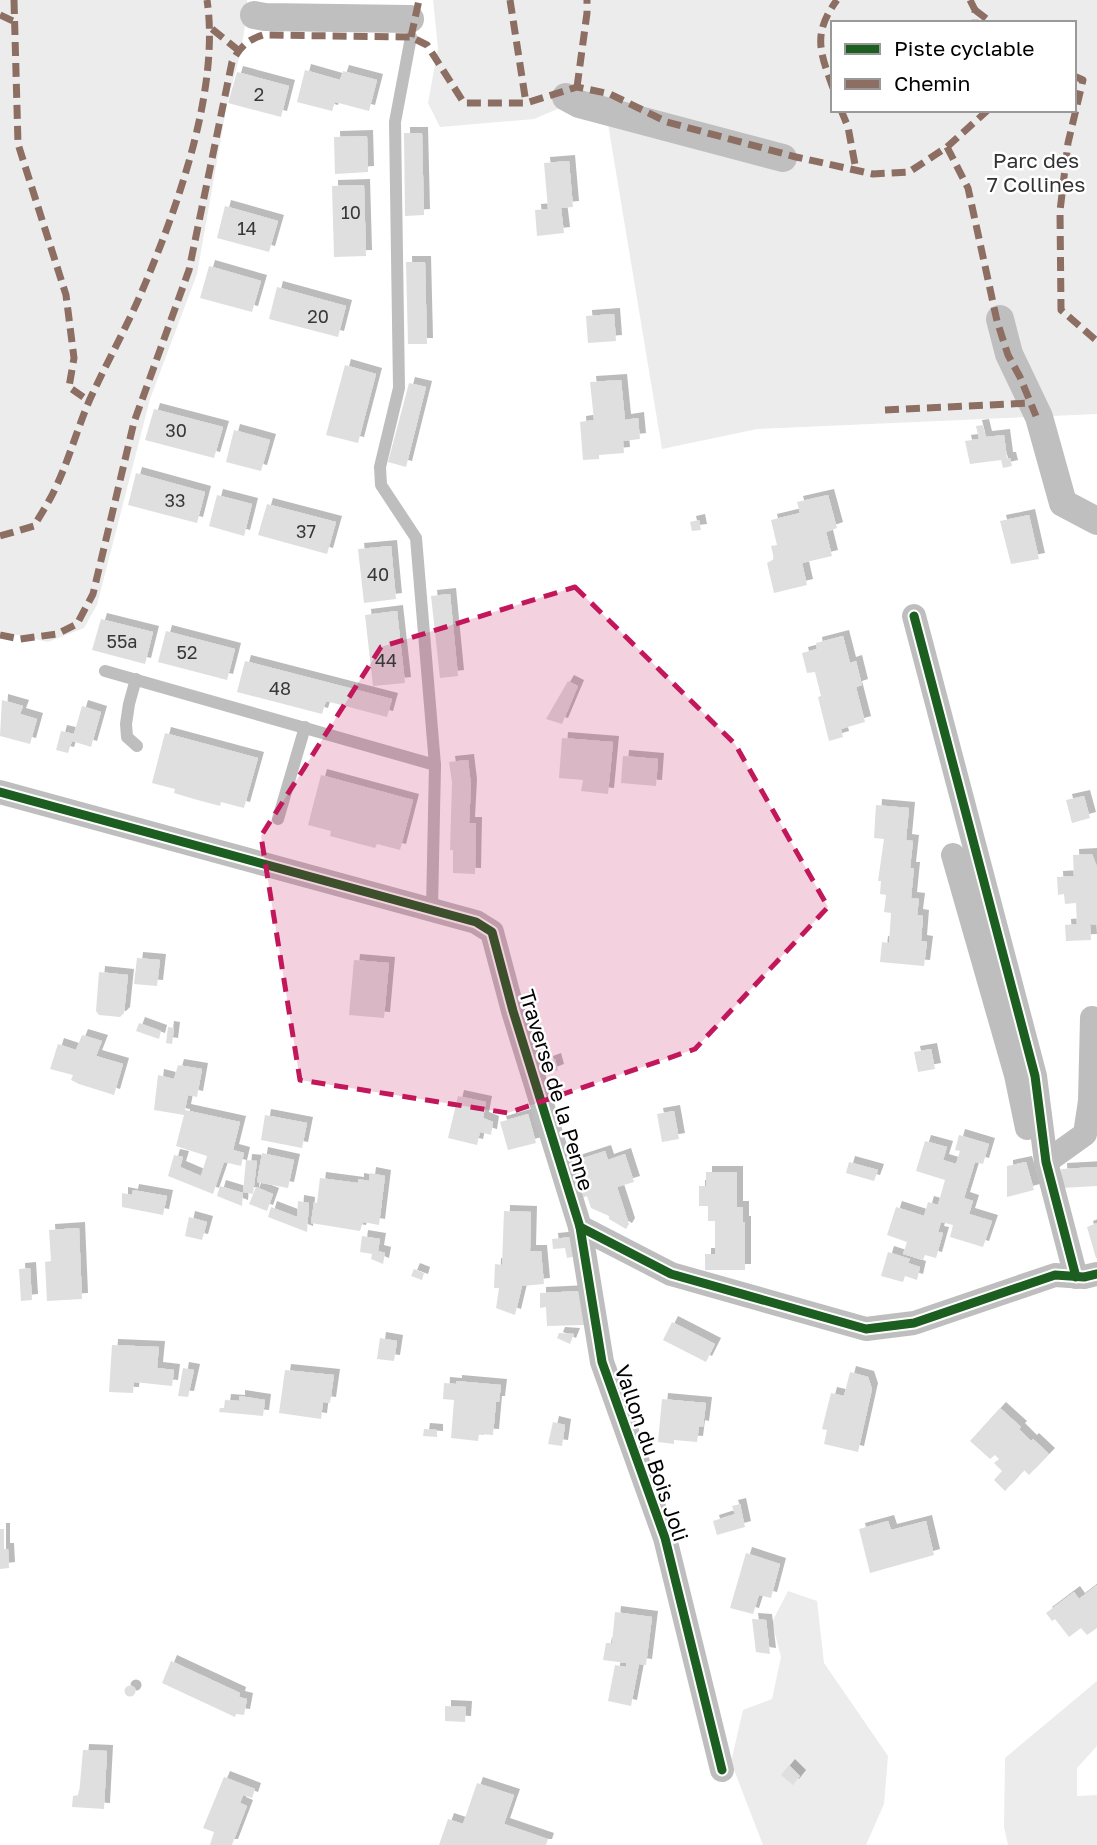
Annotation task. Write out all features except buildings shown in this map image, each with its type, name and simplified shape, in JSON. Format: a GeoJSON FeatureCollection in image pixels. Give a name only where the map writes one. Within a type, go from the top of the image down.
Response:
{"type":"FeatureCollection","features":[{"type":"Feature","properties":{"kind":"street"},"geometry":{"type":"LineString","coordinates":[[914,617],[1035,1076],[1045,1162]]}},
{"type":"Feature","properties":{"kind":"street","name":"Traverse de la Penne"},"geometry":{"type":"LineString","coordinates":[[0,792],[432,909],[476,922],[492,932],[513,1010],[580,1227]]}},
{"type":"Feature","properties":{"kind":"street"},"geometry":{"type":"LineString","coordinates":[[580,1227],[671,1274],[866,1329],[914,1323],[1055,1275],[1087,1275],[1045,1162],[1028,1135],[1016,1075],[953,855]]}},
{"type":"Feature","properties":{"kind":"street"},"geometry":{"type":"LineString","coordinates":[[1045,1162],[1085,1134],[1090,1101],[1092,1018]]}},
{"type":"Feature","properties":{"kind":"street","name":"Vallon du Bois Joli"},"geometry":{"type":"LineString","coordinates":[[580,1227],[602,1362],[665,1538],[722,1770]]}},
{"type":"Feature","properties":{"kind":"lane"},"geometry":{"type":"LineString","coordinates":[[411,37],[395,122],[399,388],[380,467],[381,485],[416,538],[435,765],[432,909]]}},
{"type":"Feature","properties":{"kind":"lane"},"geometry":{"type":"LineString","coordinates":[[105,671],[435,765]]}},
{"type":"Feature","properties":{"kind":"lane"},"geometry":{"type":"LineString","coordinates":[[136,680],[126,724],[127,737],[137,746]]}},
{"type":"Feature","properties":{"kind":"lane"},"geometry":{"type":"LineString","coordinates":[[278,818],[305,727]]}},
{"type":"Feature","properties":{"kind":"highlighted area"},"geometry":{"type":"Polygon","coordinates":[[[575,587],[735,744],[828,907],[695,1049],[508,1113],[300,1080],[261,836],[381,647],[575,587]]]}},
{"type":"Feature","properties":{"kind":"green space"},"geometry":{"type":"Polygon","coordinates":[[[0,0],[247,0],[248,7],[241,51],[227,104],[197,274],[150,399],[97,605],[84,628],[48,642],[0,631],[0,0]]]}},
{"type":"Feature","properties":{"kind":"green space","name":"Parc des 7 Collines"},"geometry":{"type":"Polygon","coordinates":[[[433,0],[1097,0],[1097,414],[757,429],[662,449],[606,112],[583,98],[534,119],[440,127],[428,103],[438,48],[433,0]]]}},
{"type":"Feature","properties":{"kind":"green space"},"geometry":{"type":"Polygon","coordinates":[[[788,1591],[817,1601],[824,1663],[888,1756],[884,1804],[866,1845],[763,1845],[731,1762],[743,1710],[772,1699],[781,1657],[772,1622],[788,1591]]]}},
{"type":"Feature","properties":{"kind":"green space"},"geometry":{"type":"Polygon","coordinates":[[[1097,1681],[1097,1746],[1077,1768],[1077,1796],[1097,1795],[1097,1845],[1008,1845],[1004,1827],[1005,1758],[1097,1681]]]}},
{"type":"Feature","properties":{"kind":"waterway"},"geometry":{"type":"LineString","coordinates":[[254,15],[410,19]]}},
{"type":"Feature","properties":{"kind":"waterway"},"geometry":{"type":"LineString","coordinates":[[566,97],[579,104],[783,158]]}},
{"type":"Feature","properties":{"kind":"waterway"},"geometry":{"type":"LineString","coordinates":[[1000,319],[1009,354],[1039,417],[1063,503],[1097,521]]}},
{"type":"Feature","properties":{"kind":"marked path"},"geometry":{"type":"LineString","coordinates":[[14,0],[18,144],[66,295],[74,358],[69,387],[89,401]]}},
{"type":"Feature","properties":{"kind":"marked path"},"geometry":{"type":"LineString","coordinates":[[0,536],[34,526],[50,499],[90,399],[158,252],[183,181],[202,107],[208,70],[207,0]]}},
{"type":"Feature","properties":{"kind":"marked path"},"geometry":{"type":"LineString","coordinates":[[411,37],[419,0]]}},
{"type":"Feature","properties":{"kind":"marked path"},"geometry":{"type":"LineString","coordinates":[[510,0],[526,103]]}},
{"type":"Feature","properties":{"kind":"marked path"},"geometry":{"type":"LineString","coordinates":[[577,87],[587,0]]}},
{"type":"Feature","properties":{"kind":"marked path"},"geometry":{"type":"LineString","coordinates":[[831,82],[822,53],[821,33],[837,0]]}},
{"type":"Feature","properties":{"kind":"marked path"},"geometry":{"type":"LineString","coordinates":[[970,0],[975,10],[975,21]]}},
{"type":"Feature","properties":{"kind":"marked path"},"geometry":{"type":"LineString","coordinates":[[975,10],[989,21]]}},
{"type":"Feature","properties":{"kind":"marked path"},"geometry":{"type":"LineString","coordinates":[[0,15],[15,22]]}},
{"type":"Feature","properties":{"kind":"marked path"},"geometry":{"type":"LineString","coordinates":[[212,29],[238,50]]}},
{"type":"Feature","properties":{"kind":"marked path"},"geometry":{"type":"LineString","coordinates":[[0,635],[20,639],[57,634],[77,624],[93,594],[134,422],[189,270],[232,62],[241,48],[253,39],[263,35],[411,37],[427,45],[464,103],[526,103],[577,87],[610,94],[667,122],[796,157],[873,174],[909,172],[947,147],[986,112]]}},
{"type":"Feature","properties":{"kind":"marked path"},"geometry":{"type":"LineString","coordinates":[[1076,77],[1083,80],[1076,109]]}},
{"type":"Feature","properties":{"kind":"marked path"},"geometry":{"type":"LineString","coordinates":[[842,112],[848,127],[856,170]]}},
{"type":"Feature","properties":{"kind":"marked path"},"geometry":{"type":"LineString","coordinates":[[1075,112],[1068,143],[1060,211],[1061,310],[1097,341]]}},
{"type":"Feature","properties":{"kind":"marked path"},"geometry":{"type":"LineString","coordinates":[[947,147],[968,188],[997,321],[1008,355],[1036,416]]}},
{"type":"Feature","properties":{"kind":"marked path"},"geometry":{"type":"LineString","coordinates":[[885,410],[1030,403]]}},
{"type":"Feature","properties":{"kind":"cycle path"},"geometry":{"type":"LineString","coordinates":[[914,616],[1035,1076],[1046,1162],[1076,1277]]}},
{"type":"Feature","properties":{"kind":"cycle path"},"geometry":{"type":"LineString","coordinates":[[0,792],[476,922],[492,932],[513,1011],[580,1227],[671,1274],[866,1329],[914,1323],[1055,1275],[1084,1277],[1097,1274]]}},
{"type":"Feature","properties":{"kind":"cycle path"},"geometry":{"type":"LineString","coordinates":[[580,1227],[602,1362],[665,1538],[722,1770]]}}]}
